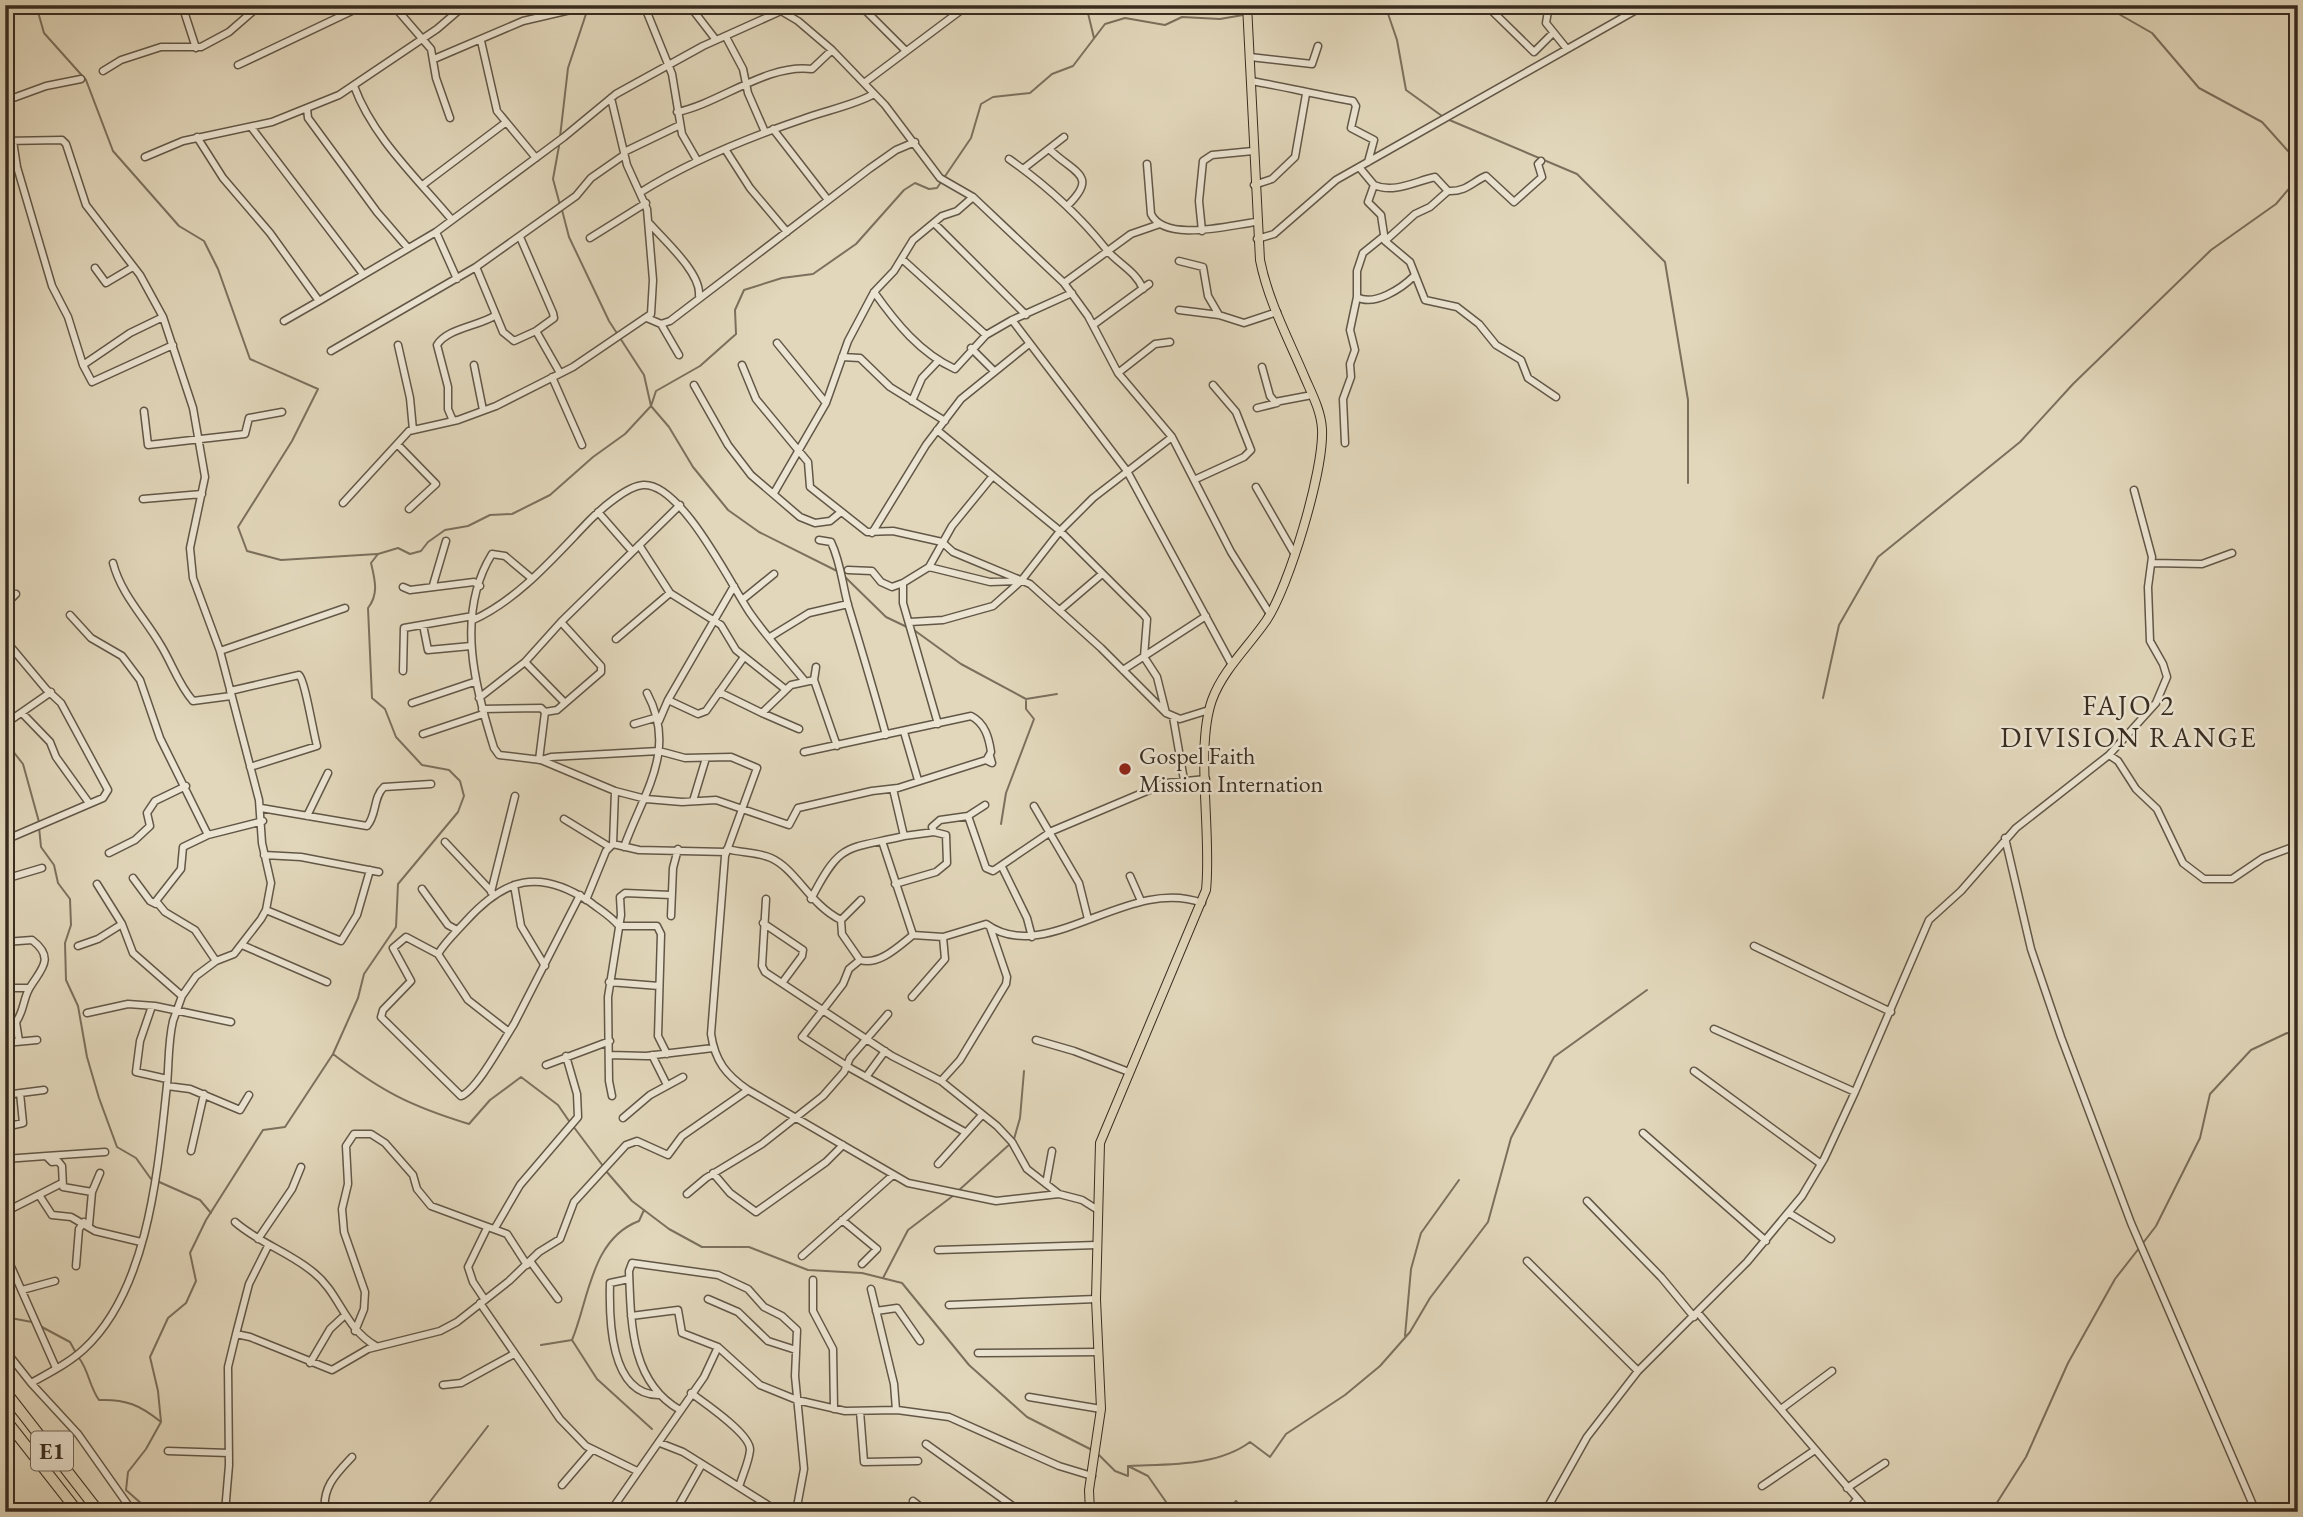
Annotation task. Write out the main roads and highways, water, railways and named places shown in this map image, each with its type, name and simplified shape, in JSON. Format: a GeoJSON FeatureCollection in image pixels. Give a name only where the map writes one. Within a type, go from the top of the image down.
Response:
{"type":"FeatureCollection","features":[{"type":"Feature","properties":{"kind":"highway","name":"E1"},"geometry":{"type":"LineString","coordinates":[[5,1391],[99,1512]]}},
{"type":"Feature","properties":{"kind":"highway","name":"E1"},"geometry":{"type":"LineString","coordinates":[[5,1419],[78,1512]]}},
{"type":"Feature","properties":{"kind":"main road"},"geometry":{"type":"LineString","coordinates":[[1090,1512],[1101,1409],[1096,1299],[1100,1143],[1202,903],[1208,864],[1206,779],[1209,710],[1216,691],[1232,665],[1270,614],[1294,553],[1321,439],[1321,423],[1312,395],[1263,274],[1257,239],[1247,5]]}},
{"type":"Feature","properties":{"kind":"waterway"},"geometry":{"type":"LineString","coordinates":[[36,5],[44,33],[86,80],[113,151],[179,226],[204,241],[218,269],[250,359],[318,389],[292,441],[238,527],[247,551],[281,560],[377,554]]}},
{"type":"Feature","properties":{"kind":"waterway"},"geometry":{"type":"LineString","coordinates":[[560,137],[568,68],[589,5]]}},
{"type":"Feature","properties":{"kind":"waterway"},"geometry":{"type":"LineString","coordinates":[[1086,5],[1094,38]]}},
{"type":"Feature","properties":{"kind":"waterway"},"geometry":{"type":"LineString","coordinates":[[1252,12],[1271,5]]}},
{"type":"Feature","properties":{"kind":"waterway"},"geometry":{"type":"LineString","coordinates":[[1385,5],[1397,40],[1406,90],[1442,116]]}},
{"type":"Feature","properties":{"kind":"waterway"},"geometry":{"type":"LineString","coordinates":[[2103,5],[2152,33],[2199,88],[2262,122],[2298,162]]}},
{"type":"Feature","properties":{"kind":"waterway"},"geometry":{"type":"LineString","coordinates":[[151,1512],[126,1490],[128,1472],[146,1449],[161,1422],[158,1391],[150,1357],[168,1318],[186,1303],[196,1281],[190,1253],[206,1220],[263,1130],[285,1127],[333,1054],[358,998],[364,974],[396,927],[398,884],[458,812],[464,796],[460,781],[449,770],[422,765],[396,737],[385,709],[372,698],[368,608],[374,597],[375,587],[371,563],[378,554],[398,548],[410,554],[421,551],[428,542],[445,530],[468,526],[490,515],[512,514],[550,495],[593,457],[625,434],[651,406],[656,391],[700,366],[736,334],[735,310],[744,290],[782,278],[813,274],[856,244],[904,190],[915,183],[929,189],[937,188],[971,138],[981,104],[993,97],[1030,93],[1052,74],[1073,66],[1105,24],[1125,18],[1165,25],[1182,17],[1220,19],[1243,15]]}},
{"type":"Feature","properties":{"kind":"waterway"},"geometry":{"type":"LineString","coordinates":[[1447,119],[1577,174],[1665,262],[1688,400],[1688,483]]}},
{"type":"Feature","properties":{"kind":"waterway"},"geometry":{"type":"LineString","coordinates":[[559,146],[553,179],[560,205]]}},
{"type":"Feature","properties":{"kind":"waterway"},"geometry":{"type":"LineString","coordinates":[[1823,698],[1839,625],[1878,557],[2020,442],[2073,384],[2211,250],[2276,204],[2298,178]]}},
{"type":"Feature","properties":{"kind":"waterway"},"geometry":{"type":"LineString","coordinates":[[562,210],[569,237],[609,321],[644,375],[651,406],[669,427],[693,467],[728,510],[759,532],[839,572]]}},
{"type":"Feature","properties":{"kind":"waterway"},"geometry":{"type":"LineString","coordinates":[[843,575],[886,617],[909,628]]}},
{"type":"Feature","properties":{"kind":"waterway"},"geometry":{"type":"LineString","coordinates":[[914,630],[961,664],[1026,699],[1057,694]]}},
{"type":"Feature","properties":{"kind":"waterway"},"geometry":{"type":"LineString","coordinates":[[1001,824],[1006,793],[1034,719],[1026,709],[1026,701]]}},
{"type":"Feature","properties":{"kind":"waterway"},"geometry":{"type":"LineString","coordinates":[[5,741],[23,764],[39,822]]}},
{"type":"Feature","properties":{"kind":"waterway"},"geometry":{"type":"LineString","coordinates":[[39,827],[41,847],[54,865],[58,883],[70,899],[71,925],[65,943],[66,980],[78,1006],[87,1057],[99,1098],[117,1147],[136,1158],[151,1179]]}},
{"type":"Feature","properties":{"kind":"waterway"},"geometry":{"type":"LineString","coordinates":[[1130,1466],[1209,1460],[1250,1442],[1270,1457],[1286,1434],[1345,1395],[1380,1366],[1410,1332],[1430,1298],[1488,1222],[1511,1138],[1554,1057],[1647,990]]}},
{"type":"Feature","properties":{"kind":"waterway"},"geometry":{"type":"LineString","coordinates":[[2143,1243],[2156,1226],[2200,1138],[2210,1094],[2251,1050],[2287,1033],[2298,1037]]}},
{"type":"Feature","properties":{"kind":"waterway"},"geometry":{"type":"LineString","coordinates":[[333,1054],[397,1096],[469,1124],[490,1100],[521,1077],[558,1105],[569,1121]]}},
{"type":"Feature","properties":{"kind":"waterway"},"geometry":{"type":"LineString","coordinates":[[1014,1139],[1020,1118],[1024,1071]]}},
{"type":"Feature","properties":{"kind":"waterway"},"geometry":{"type":"LineString","coordinates":[[573,1126],[603,1166]]}},
{"type":"Feature","properties":{"kind":"waterway"},"geometry":{"type":"LineString","coordinates":[[958,1191],[1011,1143]]}},
{"type":"Feature","properties":{"kind":"waterway"},"geometry":{"type":"LineString","coordinates":[[606,1171],[632,1201],[669,1229],[702,1247],[749,1247],[808,1270],[862,1273],[902,1283],[969,1365],[1027,1417],[1092,1450]]}},
{"type":"Feature","properties":{"kind":"waterway"},"geometry":{"type":"LineString","coordinates":[[1405,1336],[1411,1269],[1421,1233],[1459,1180]]}},
{"type":"Feature","properties":{"kind":"waterway"},"geometry":{"type":"LineString","coordinates":[[157,1181],[200,1200],[211,1213]]}},
{"type":"Feature","properties":{"kind":"waterway"},"geometry":{"type":"LineString","coordinates":[[883,1278],[908,1230],[954,1195]]}},
{"type":"Feature","properties":{"kind":"waterway"},"geometry":{"type":"LineString","coordinates":[[541,1345],[572,1340],[601,1256],[611,1241],[639,1221],[644,1210]]}},
{"type":"Feature","properties":{"kind":"waterway"},"geometry":{"type":"LineString","coordinates":[[1991,1512],[2026,1457],[2068,1363],[2115,1279],[2140,1247]]}},
{"type":"Feature","properties":{"kind":"waterway"},"geometry":{"type":"LineString","coordinates":[[5,1317],[32,1322]]}},
{"type":"Feature","properties":{"kind":"waterway"},"geometry":{"type":"LineString","coordinates":[[40,1326],[70,1342],[76,1353]]}},
{"type":"Feature","properties":{"kind":"waterway"},"geometry":{"type":"LineString","coordinates":[[572,1340],[597,1379],[652,1429]]}},
{"type":"Feature","properties":{"kind":"waterway"},"geometry":{"type":"LineString","coordinates":[[79,1358],[99,1400],[132,1404],[161,1422]]}},
{"type":"Feature","properties":{"kind":"waterway"},"geometry":{"type":"LineString","coordinates":[[422,1512],[488,1426]]}},
{"type":"Feature","properties":{"kind":"waterway"},"geometry":{"type":"LineString","coordinates":[[1097,1453],[1115,1471],[1128,1476],[1128,1466],[1148,1476],[1173,1512]]}},
{"type":"Feature","properties":{"kind":"waterway"},"geometry":{"type":"LineString","coordinates":[[1226,1512],[1236,1501],[1245,1512]]}},
{"type":"Feature","properties":{"kind":"place","name":"Gospel Faith Mission Internation"},"geometry":{"type":"Point","coordinates":[1125,769]}},
{"type":"Feature","properties":{"kind":"district","name":"FAJO 2 DIVISION RANGE"},"geometry":{"type":"Point","coordinates":[2129,721]}}]}
